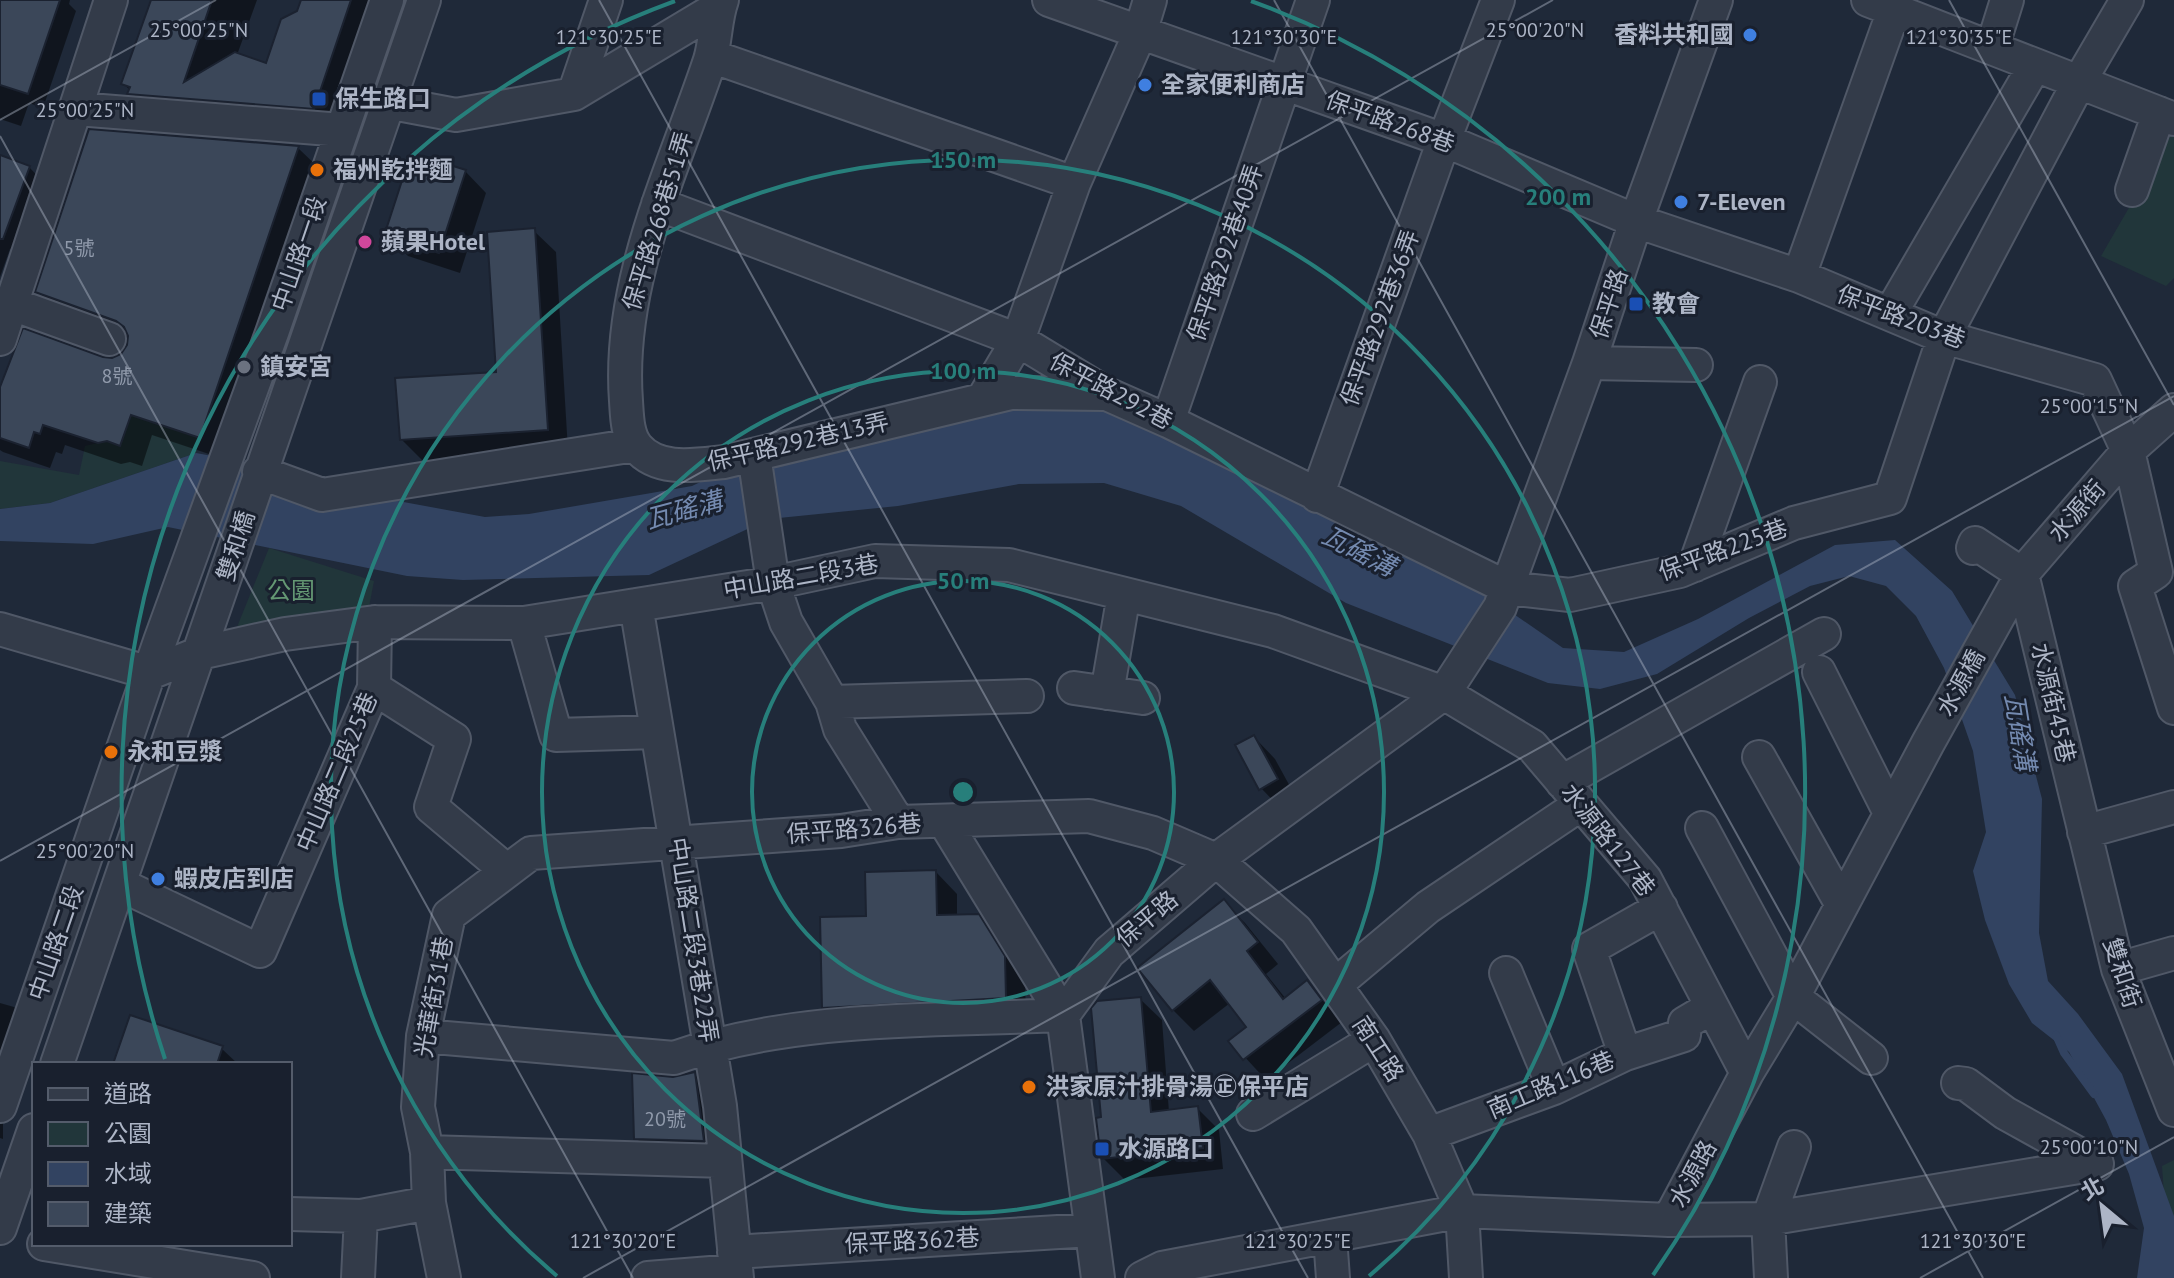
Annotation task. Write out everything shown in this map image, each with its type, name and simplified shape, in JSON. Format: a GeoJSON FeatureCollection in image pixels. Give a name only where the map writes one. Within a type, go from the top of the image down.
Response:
{"type":"FeatureCollection","features":[{"type":"Feature","properties":{"kind":"street"},"geometry":{"type":"LineString","coordinates":[[0,339],[111,0]]}},
{"type":"Feature","properties":{"kind":"street","name":"中山路一段"},"geometry":{"type":"LineString","coordinates":[[223,462],[273,330],[387,0]]}},
{"type":"Feature","properties":{"kind":"street","name":"中山路一段"},"geometry":{"type":"LineString","coordinates":[[259,472],[424,0]]}},
{"type":"Feature","properties":{"kind":"street"},"geometry":{"type":"LineString","coordinates":[[574,94],[606,0]]}},
{"type":"Feature","properties":{"kind":"street","name":"保平路268巷"},"geometry":{"type":"LineString","coordinates":[[1049,0],[1444,140],[1636,221]]}},
{"type":"Feature","properties":{"kind":"street"},"geometry":{"type":"LineString","coordinates":[[983,399],[1018,340],[1074,183],[1140,33],[1150,0]]}},
{"type":"Feature","properties":{"kind":"street","name":"保平路292巷40弄"},"geometry":{"type":"LineString","coordinates":[[1168,421],[1313,0]]}},
{"type":"Feature","properties":{"kind":"street","name":"保平路292巷36弄"},"geometry":{"type":"LineString","coordinates":[[1317,496],[1444,140],[1498,0]]}},
{"type":"Feature","properties":{"kind":"street","name":"保平路"},"geometry":{"type":"LineString","coordinates":[[1063,1015],[1109,952],[1216,860],[1449,684],[1504,598],[1716,0]]}},
{"type":"Feature","properties":{"kind":"street"},"geometry":{"type":"LineString","coordinates":[[1992,48],[2007,0]]}},
{"type":"Feature","properties":{"kind":"street"},"geometry":{"type":"LineString","coordinates":[[1944,337],[2079,82],[2127,0]]}},
{"type":"Feature","properties":{"kind":"street"},"geometry":{"type":"LineString","coordinates":[[387,102],[456,115],[574,94],[721,4]]}},
{"type":"Feature","properties":{"kind":"street","name":"保平路268巷51弄"},"geometry":{"type":"LineString","coordinates":[[635,445],[627,424],[623,367],[629,308],[658,204],[711,56],[721,4]]}},
{"type":"Feature","properties":{"kind":"street"},"geometry":{"type":"LineString","coordinates":[[1799,276],[1881,4],[2167,116],[2132,190]]}},
{"type":"Feature","properties":{"kind":"street"},"geometry":{"type":"LineString","coordinates":[[711,56],[1074,183]]}},
{"type":"Feature","properties":{"kind":"street"},"geometry":{"type":"LineString","coordinates":[[1890,314],[2035,65]]}},
{"type":"Feature","properties":{"kind":"street"},"geometry":{"type":"LineString","coordinates":[[77,109],[342,130]]}},
{"type":"Feature","properties":{"kind":"street","name":"保平路292巷"},"geometry":{"type":"LineString","coordinates":[[658,204],[1018,340],[1107,394],[1317,496],[1504,598]]}},
{"type":"Feature","properties":{"kind":"street","name":"保平路203巷"},"geometry":{"type":"LineString","coordinates":[[1636,221],[1799,276],[1944,337],[2095,380],[2128,451],[2156,572],[2135,586],[2174,708]]}},
{"type":"Feature","properties":{"kind":"street"},"geometry":{"type":"LineString","coordinates":[[12,304],[109,339]]}},
{"type":"Feature","properties":{"kind":"street","name":"保平路225巷"},"geometry":{"type":"LineString","coordinates":[[1504,598],[1570,595],[1680,571],[1794,523],[1890,498],[1944,337]]}},
{"type":"Feature","properties":{"kind":"street"},"geometry":{"type":"LineString","coordinates":[[1589,363],[1696,365]]}},
{"type":"Feature","properties":{"kind":"street"},"geometry":{"type":"LineString","coordinates":[[1695,565],[1760,382]]}},
{"type":"Feature","properties":{"kind":"street","name":"保平路292巷13弄"},"geometry":{"type":"LineString","coordinates":[[635,445],[644,454],[664,464],[724,462],[1011,393],[1107,394]]}},
{"type":"Feature","properties":{"kind":"street","name":"水源街"},"geometry":{"type":"LineString","coordinates":[[1994,622],[2022,574],[2128,451],[2174,410]]}},
{"type":"Feature","properties":{"kind":"street"},"geometry":{"type":"LineString","coordinates":[[259,472],[322,495],[635,445]]}},
{"type":"Feature","properties":{"kind":"street"},"geometry":{"type":"LineString","coordinates":[[754,455],[773,583],[786,622],[832,702],[840,729],[898,822]]}},
{"type":"Feature","properties":{"kind":"street","name":"雙和橋"},"geometry":{"type":"LineString","coordinates":[[176,600],[223,462]]}},
{"type":"Feature","properties":{"kind":"street","name":"雙和橋"},"geometry":{"type":"LineString","coordinates":[[212,620],[259,472]]}},
{"type":"Feature","properties":{"kind":"street"},"geometry":{"type":"LineString","coordinates":[[1973,548],[1975,543],[2022,574]]}},
{"type":"Feature","properties":{"kind":"street","name":"中山路二段3巷"},"geometry":{"type":"LineString","coordinates":[[150,673],[200,653],[285,634],[375,622],[524,623],[773,583],[875,561],[905,561],[1009,565],[1273,631],[1449,684]]}},
{"type":"Feature","properties":{"kind":"street","name":"水源街45巷"},"geometry":{"type":"LineString","coordinates":[[2022,574],[2084,832]]}},
{"type":"Feature","properties":{"kind":"street"},"geometry":{"type":"LineString","coordinates":[[1107,693],[1124,594]]}},
{"type":"Feature","properties":{"kind":"street","name":"中山路二段"},"geometry":{"type":"LineString","coordinates":[[0,1106],[176,600]]}},
{"type":"Feature","properties":{"kind":"street","name":"中山路二段3巷22弄"},"geometry":{"type":"LineString","coordinates":[[636,605],[710,1045],[736,1267]]}},
{"type":"Feature","properties":{"kind":"street","name":"中山路二段"},"geometry":{"type":"LineString","coordinates":[[58,1062],[212,620]]}},
{"type":"Feature","properties":{"kind":"street","name":"中山路二段25巷"},"geometry":{"type":"LineString","coordinates":[[119,884],[260,951],[374,688],[375,622]]}},
{"type":"Feature","properties":{"kind":"street","name":"水源橋"},"geometry":{"type":"LineString","coordinates":[[1928,743],[1994,622]]}},
{"type":"Feature","properties":{"kind":"street"},"geometry":{"type":"LineString","coordinates":[[524,623],[556,735],[657,732]]}},
{"type":"Feature","properties":{"kind":"street"},"geometry":{"type":"LineString","coordinates":[[0,630],[150,673]]}},
{"type":"Feature","properties":{"kind":"street"},"geometry":{"type":"LineString","coordinates":[[1335,985],[1572,793],[1824,634]]}},
{"type":"Feature","properties":{"kind":"street"},"geometry":{"type":"LineString","coordinates":[[1819,672],[1890,813]]}},
{"type":"Feature","properties":{"kind":"street","name":"水源路127巷"},"geometry":{"type":"LineString","coordinates":[[1449,684],[1532,746],[1645,879],[1747,1073]]}},
{"type":"Feature","properties":{"kind":"street"},"geometry":{"type":"LineString","coordinates":[[374,688],[454,739],[431,807],[507,871]]}},
{"type":"Feature","properties":{"kind":"street"},"geometry":{"type":"LineString","coordinates":[[1074,688],[1143,698]]}},
{"type":"Feature","properties":{"kind":"street"},"geometry":{"type":"LineString","coordinates":[[832,702],[1027,696]]}},
{"type":"Feature","properties":{"kind":"street","name":"水源路"},"geometry":{"type":"LineString","coordinates":[[1142,1278],[1162,1268],[1462,1211],[1669,1220],[1747,1073],[1793,997],[1928,743]]}},
{"type":"Feature","properties":{"kind":"street"},"geometry":{"type":"LineString","coordinates":[[1759,757],[1842,905]]}},
{"type":"Feature","properties":{"kind":"street"},"geometry":{"type":"LineString","coordinates":[[2084,832],[2174,807]]}},
{"type":"Feature","properties":{"kind":"street","name":"保平路326巷"},"geometry":{"type":"LineString","coordinates":[[677,843],[841,831],[898,822],[1089,816],[1153,833],[1216,860]]}},
{"type":"Feature","properties":{"kind":"street"},"geometry":{"type":"LineString","coordinates":[[944,821],[1063,1015],[1098,1278]]}},
{"type":"Feature","properties":{"kind":"street"},"geometry":{"type":"LineString","coordinates":[[1702,828],[1793,997],[1871,1058]]}},
{"type":"Feature","properties":{"kind":"street","name":"雙和街"},"geometry":{"type":"LineString","coordinates":[[2084,832],[2118,969],[2174,1110]]}},
{"type":"Feature","properties":{"kind":"street","name":"光華街31巷"},"geometry":{"type":"LineString","coordinates":[[444,1278],[429,1203],[427,1152],[418,1107],[423,1036],[449,915],[531,853],[677,843]]}},
{"type":"Feature","properties":{"kind":"street","name":"南工路"},"geometry":{"type":"LineString","coordinates":[[1216,860],[1296,930],[1374,1040],[1429,1134],[1462,1211],[1466,1278]]}},
{"type":"Feature","properties":{"kind":"street","name":"南工路116巷"},"geometry":{"type":"LineString","coordinates":[[1429,1134],[1554,1088],[1625,1054],[1589,949],[1661,908]]}},
{"type":"Feature","properties":{"kind":"street"},"geometry":{"type":"LineString","coordinates":[[2118,969],[2174,953]]}},
{"type":"Feature","properties":{"kind":"street"},"geometry":{"type":"LineString","coordinates":[[1506,973],[1554,1088]]}},
{"type":"Feature","properties":{"kind":"street"},"geometry":{"type":"LineString","coordinates":[[1625,1054],[1684,1035],[1685,1023],[1712,1007]]}},
{"type":"Feature","properties":{"kind":"street"},"geometry":{"type":"LineString","coordinates":[[423,1036],[674,1058],[710,1045],[814,1027],[1063,1015]]}},
{"type":"Feature","properties":{"kind":"street"},"geometry":{"type":"LineString","coordinates":[[1253,1114],[1374,1040]]}},
{"type":"Feature","properties":{"kind":"street"},"geometry":{"type":"LineString","coordinates":[[1669,1220],[1768,1219],[2097,1164],[2005,1113],[1966,1084],[1958,1083]]}},
{"type":"Feature","properties":{"kind":"street"},"geometry":{"type":"LineString","coordinates":[[0,1228],[32,1136]]}},
{"type":"Feature","properties":{"kind":"street"},"geometry":{"type":"LineString","coordinates":[[1771,1278],[1768,1219],[1794,1147]]}},
{"type":"Feature","properties":{"kind":"street"},"geometry":{"type":"LineString","coordinates":[[427,1152],[725,1161]]}},
{"type":"Feature","properties":{"kind":"street"},"geometry":{"type":"LineString","coordinates":[[292,1214],[361,1216],[429,1203]]}},
{"type":"Feature","properties":{"kind":"street"},"geometry":{"type":"LineString","coordinates":[[358,1278],[361,1216]]}},
{"type":"Feature","properties":{"kind":"street","name":"保平路362巷"},"geometry":{"type":"LineString","coordinates":[[648,1278],[1091,1230]]}},
{"type":"Feature","properties":{"kind":"street"},"geometry":{"type":"LineString","coordinates":[[0,1237],[32,1242]]}},
{"type":"Feature","properties":{"kind":"street"},"geometry":{"type":"LineString","coordinates":[[1330,1237],[1333,1278]]}},
{"type":"Feature","properties":{"kind":"street"},"geometry":{"type":"LineString","coordinates":[[56,1246],[253,1278]]}},
{"type":"Feature","properties":{"kind":"green space"},"geometry":{"type":"Polygon","coordinates":[[[2174,130],[2174,278],[2166,286],[2101,256],[2174,130]]]}},
{"type":"Feature","properties":{"kind":"green space"},"geometry":{"type":"Polygon","coordinates":[[[134,405],[146,420],[200,438],[196,453],[50,503],[0,509],[0,461],[79,475],[85,446],[107,441],[120,445],[134,405]]]}},
{"type":"Feature","properties":{"kind":"green space","name":"公園"},"geometry":{"type":"Polygon","coordinates":[[[269,548],[374,581],[368,612],[235,632],[269,548]]]}},
{"type":"Feature","properties":{"kind":"green space"},"geometry":{"type":"Polygon","coordinates":[[[2174,1160],[2174,1231],[2164,1194],[2162,1166],[2174,1160]]]}},
{"type":"Feature","properties":{"kind":"water"},"geometry":{"type":"Polygon","coordinates":[[[1074,399],[1138,415],[1466,581],[1563,648],[1624,652],[1698,619],[1835,545],[1895,540],[1952,591],[2015,695],[2042,799],[2039,933],[2048,981],[2078,1014],[2122,1074],[2174,1216],[2174,1278],[2137,1278],[2144,1228],[2129,1174],[2106,1120],[2069,1052],[2032,1023],[2009,984],[1985,920],[1973,871],[1986,832],[1973,751],[1944,668],[1916,616],[1886,586],[1849,576],[1810,586],[1749,618],[1657,674],[1600,689],[1548,683],[1346,603],[1181,506],[1104,483],[1019,484],[898,506],[769,519],[649,575],[463,580],[407,576],[168,527],[93,544],[0,541],[0,509],[50,503],[196,453],[284,469],[360,494],[485,517],[529,514],[692,486],[742,462],[983,412],[1074,399]]]}},
{"type":"Feature","properties":{"kind":"building"},"geometry":{"type":"Polygon","coordinates":[[[0,0],[60,0],[28,94],[0,85],[0,0]]]}},
{"type":"Feature","properties":{"kind":"building"},"geometry":{"type":"Polygon","coordinates":[[[151,0],[212,0],[184,82],[235,52],[266,63],[281,19],[297,11],[301,0],[351,0],[314,109],[127,94],[130,87],[121,84],[151,0]]]}},
{"type":"Feature","properties":{"kind":"building"},"geometry":{"type":"Polygon","coordinates":[[[89,129],[299,146],[200,438],[131,415],[120,446],[107,441],[98,443],[43,425],[40,434],[34,432],[29,448],[0,438],[0,387],[23,328],[103,357],[112,358],[121,354],[127,345],[128,336],[124,327],[116,321],[35,292],[89,129]]]}},
{"type":"Feature","properties":{"kind":"building"},"geometry":{"type":"Polygon","coordinates":[[[411,153],[466,170],[439,253],[384,236],[411,153]]]}},
{"type":"Feature","properties":{"kind":"building"},"geometry":{"type":"Polygon","coordinates":[[[0,155],[30,166],[3,239],[0,239],[0,155]]]}},
{"type":"Feature","properties":{"kind":"building"},"geometry":{"type":"Polygon","coordinates":[[[535,228],[548,430],[400,440],[395,378],[496,372],[487,232],[535,228]]]}},
{"type":"Feature","properties":{"kind":"building"},"geometry":{"type":"Polygon","coordinates":[[[1254,735],[1278,779],[1259,790],[1235,745],[1254,735]]]}},
{"type":"Feature","properties":{"kind":"building"},"geometry":{"type":"Polygon","coordinates":[[[936,870],[937,915],[979,914],[1005,956],[1006,998],[822,1008],[820,917],[866,916],[865,872],[936,870]]]}},
{"type":"Feature","properties":{"kind":"building"},"geometry":{"type":"Polygon","coordinates":[[[1224,899],[1258,942],[1247,951],[1283,999],[1307,980],[1322,1000],[1243,1060],[1228,1041],[1246,1027],[1210,980],[1172,1011],[1137,968],[1224,899]]]}},
{"type":"Feature","properties":{"kind":"building"},"geometry":{"type":"Polygon","coordinates":[[[1141,997],[1151,1112],[1198,1106],[1203,1148],[1101,1159],[1096,1118],[1101,1117],[1091,1008],[1097,1001],[1141,997]]]}},
{"type":"Feature","properties":{"kind":"building"},"geometry":{"type":"Polygon","coordinates":[[[130,1015],[223,1046],[218,1062],[114,1062],[130,1015]]]}},
{"type":"Feature","properties":{"kind":"building"},"geometry":{"type":"Polygon","coordinates":[[[695,1072],[704,1141],[634,1139],[632,1073],[673,1077],[695,1072]]]}},
{"type":"Feature","properties":{"kind":"waterway","name":"瓦磘溝"},"geometry":{"type":"LineString","coordinates":[[2056,1035],[2064,1053],[2094,1094]]}},
{"type":"Feature","properties":{"kind":"place","name":"香料共和國"},"geometry":{"type":"Point","coordinates":[1750,35]}},
{"type":"Feature","properties":{"kind":"place","name":"全家便利商店"},"geometry":{"type":"Point","coordinates":[1145,85]}},
{"type":"Feature","properties":{"kind":"place","name":"保生路口"},"geometry":{"type":"Point","coordinates":[319,99]}},
{"type":"Feature","properties":{"kind":"place","name":"福州乾拌麵"},"geometry":{"type":"Point","coordinates":[317,170]}},
{"type":"Feature","properties":{"kind":"place","name":"7-Eleven"},"geometry":{"type":"Point","coordinates":[1681,202]}},
{"type":"Feature","properties":{"kind":"place","name":"蘋果Hotel"},"geometry":{"type":"Point","coordinates":[365,242]}},
{"type":"Feature","properties":{"kind":"place","name":"教會"},"geometry":{"type":"Point","coordinates":[1636,304]}},
{"type":"Feature","properties":{"kind":"place","name":"鎮安宮"},"geometry":{"type":"Point","coordinates":[244,367]}},
{"type":"Feature","properties":{"kind":"place","name":"永和豆漿"},"geometry":{"type":"Point","coordinates":[111,752]}},
{"type":"Feature","properties":{"kind":"place","name":"蝦皮店到店"},"geometry":{"type":"Point","coordinates":[158,879]}},
{"type":"Feature","properties":{"kind":"place","name":"洪家原汁排骨湯㊣保平店"},"geometry":{"type":"Point","coordinates":[1029,1087]}},
{"type":"Feature","properties":{"kind":"place","name":"水源路口"},"geometry":{"type":"Point","coordinates":[1102,1149]}}]}
